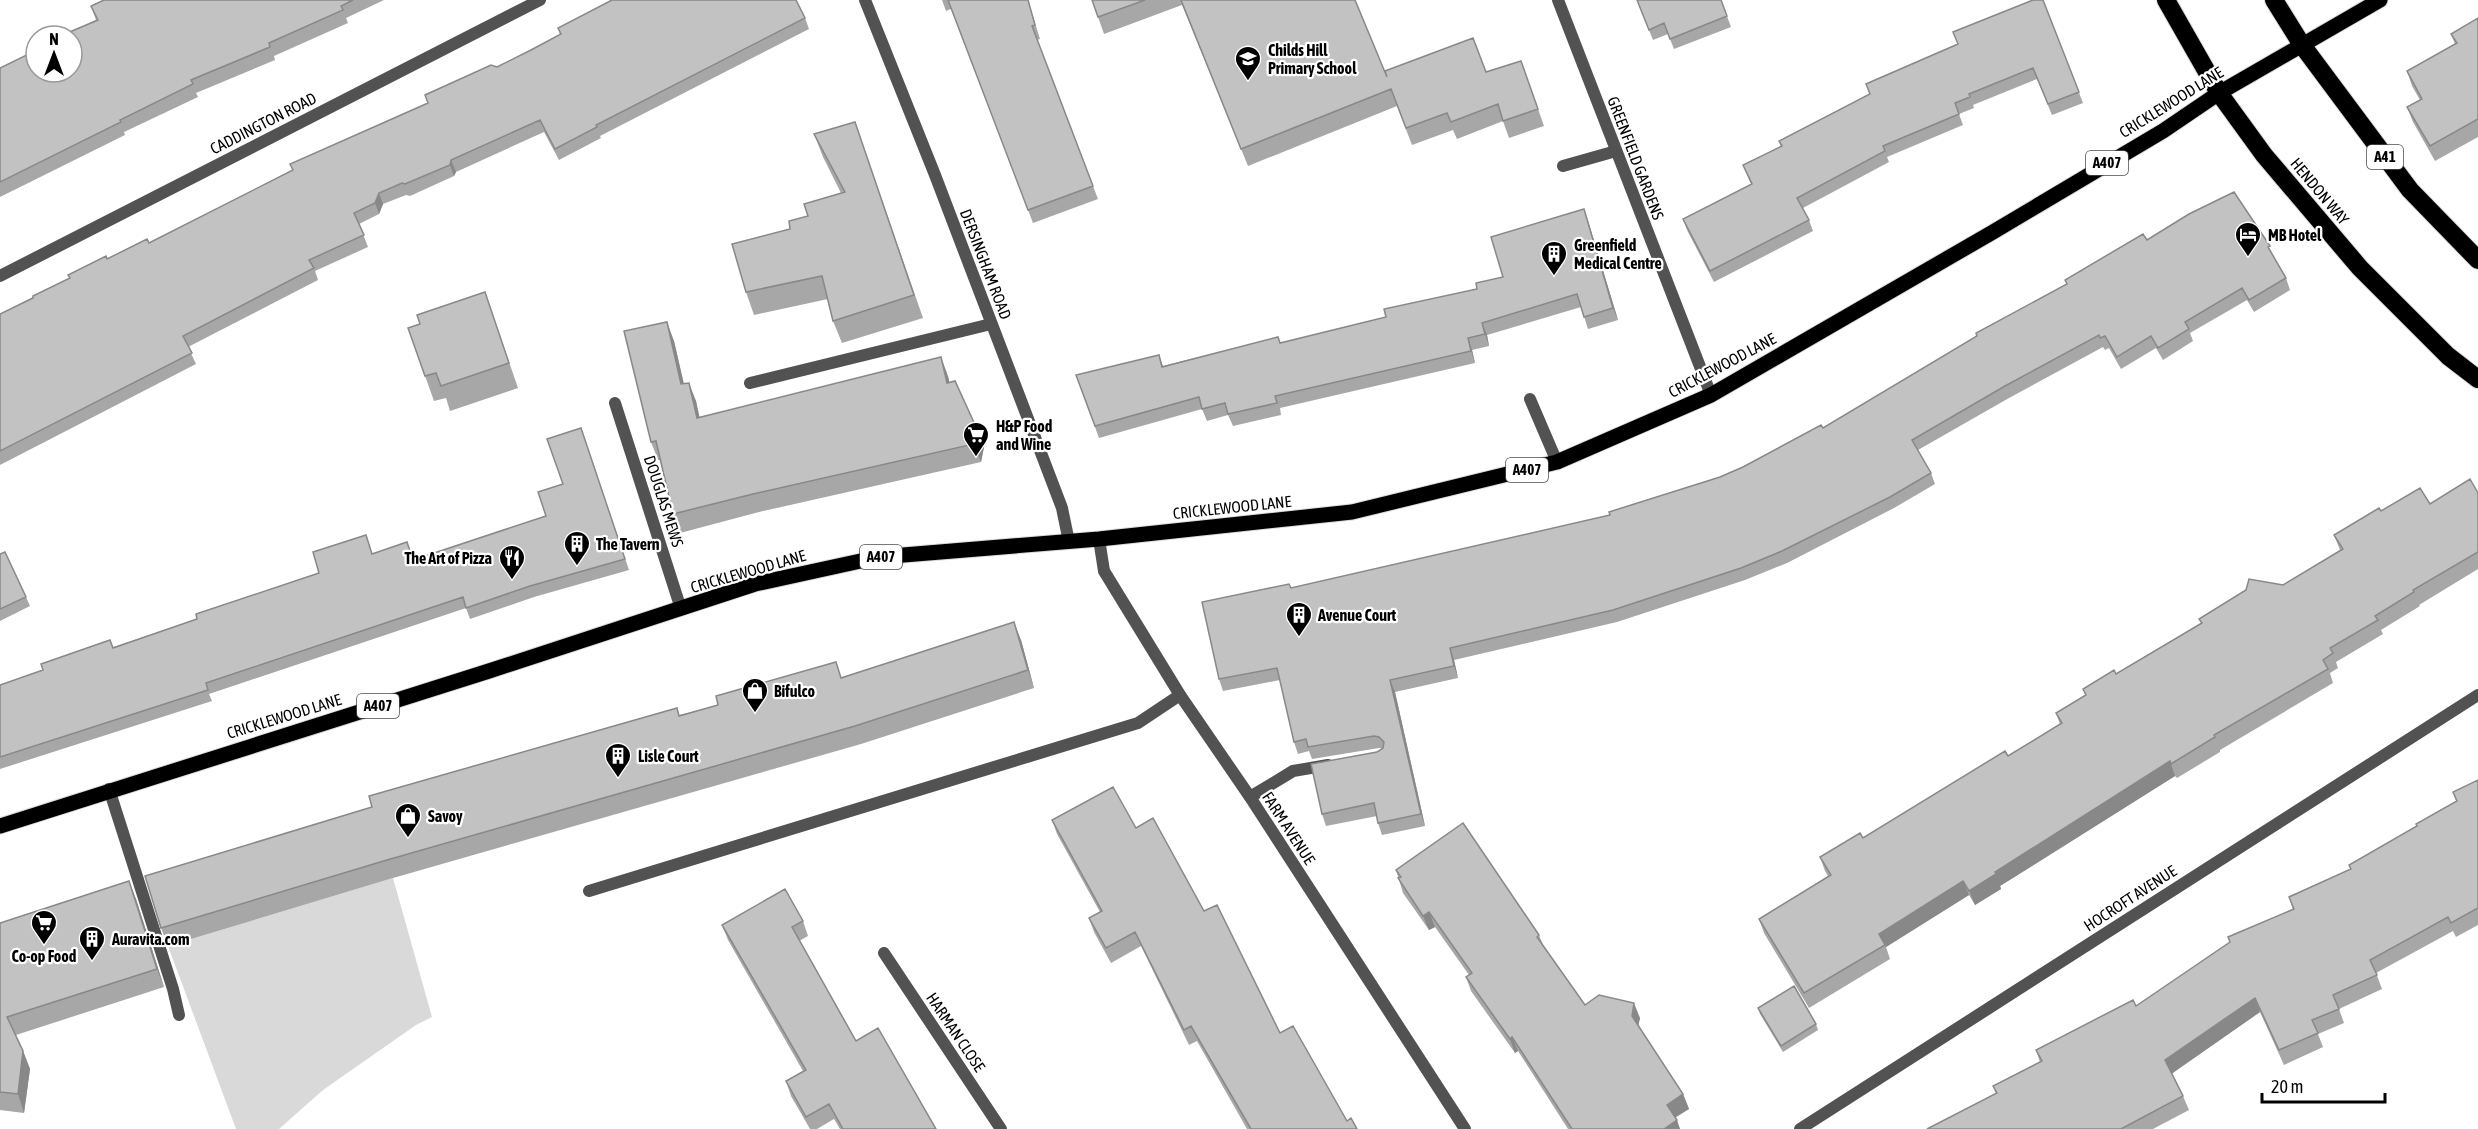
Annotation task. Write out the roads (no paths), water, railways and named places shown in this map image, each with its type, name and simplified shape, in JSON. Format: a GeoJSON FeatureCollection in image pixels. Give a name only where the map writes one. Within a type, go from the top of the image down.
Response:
{"type":"FeatureCollection","features":[{"type":"Feature","properties":{"kind":"highway","name":"HENDON WAY"},"geometry":{"type":"LineString","coordinates":[[2166,0],[2219,93],[2264,155],[2360,268],[2448,356],[2478,379]]}},
{"type":"Feature","properties":{"kind":"highway","name":"A41"},"geometry":{"type":"LineString","coordinates":[[2274,0],[2302,45],[2410,190],[2478,260]]}},
{"type":"Feature","properties":{"kind":"main road","name":"CRICKLEWOOD LANE"},"geometry":{"type":"LineString","coordinates":[[0,826],[755,584],[879,557],[1069,542],[1352,513],[1557,462],[1711,395],[2163,131],[2219,93],[2380,0]]}},
{"type":"Feature","properties":{"kind":"street","name":"CADDINGTON ROAD"},"geometry":{"type":"LineString","coordinates":[[0,276],[540,0]]}},
{"type":"Feature","properties":{"kind":"street","name":"DERSINGHAM ROAD"},"geometry":{"type":"LineString","coordinates":[[864,0],[935,175],[1064,511],[1069,542]]}},
{"type":"Feature","properties":{"kind":"street","name":"GREENFIELD GARDENS"},"geometry":{"type":"LineString","coordinates":[[1558,0],[1711,395]]}},
{"type":"Feature","properties":{"kind":"street"},"geometry":{"type":"LineString","coordinates":[[1563,166],[1616,151]]}},
{"type":"Feature","properties":{"kind":"street"},"geometry":{"type":"LineString","coordinates":[[750,383],[991,324]]}},
{"type":"Feature","properties":{"kind":"street"},"geometry":{"type":"LineString","coordinates":[[1530,399],[1557,462]]}},
{"type":"Feature","properties":{"kind":"street","name":"DOUGLAS MEWS"},"geometry":{"type":"LineString","coordinates":[[615,403],[681,609]]}},
{"type":"Feature","properties":{"kind":"street","name":"FARM AVENUE"},"geometry":{"type":"LineString","coordinates":[[1099,539],[1104,571],[1180,695],[1250,798],[1465,1129]]}},
{"type":"Feature","properties":{"kind":"street","name":"HOCROFT AVENUE"},"geometry":{"type":"LineString","coordinates":[[1800,1129],[2478,694]]}},
{"type":"Feature","properties":{"kind":"street"},"geometry":{"type":"LineString","coordinates":[[590,891],[1138,723],[1180,695]]}},
{"type":"Feature","properties":{"kind":"street"},"geometry":{"type":"LineString","coordinates":[[1250,798],[1293,771],[1337,764]]}},
{"type":"Feature","properties":{"kind":"street"},"geometry":{"type":"LineString","coordinates":[[110,789],[173,989],[179,1015]]}},
{"type":"Feature","properties":{"kind":"street","name":"HARMAN CLOSE"},"geometry":{"type":"LineString","coordinates":[[884,953],[1001,1129]]}},
{"type":"Feature","properties":{"kind":"place","name":"Childs Hill Primary School"},"geometry":{"type":"Point","coordinates":[1248,82]}},
{"type":"Feature","properties":{"kind":"place","name":"MB Hotel"},"geometry":{"type":"Point","coordinates":[2248,258]}},
{"type":"Feature","properties":{"kind":"place","name":"Greenfield Medical Centre"},"geometry":{"type":"Point","coordinates":[1554,277]}},
{"type":"Feature","properties":{"kind":"place","name":"H&P Food and Wine"},"geometry":{"type":"Point","coordinates":[976,458]}},
{"type":"Feature","properties":{"kind":"place","name":"The Tavern"},"geometry":{"type":"Point","coordinates":[577,567]}},
{"type":"Feature","properties":{"kind":"place","name":"The Art of Pizza"},"geometry":{"type":"Point","coordinates":[512,581]}},
{"type":"Feature","properties":{"kind":"place","name":"Avenue Court"},"geometry":{"type":"Point","coordinates":[1299,638]}},
{"type":"Feature","properties":{"kind":"place","name":"Bifulco"},"geometry":{"type":"Point","coordinates":[755,714]}},
{"type":"Feature","properties":{"kind":"place","name":"Lisle Court"},"geometry":{"type":"Point","coordinates":[618,779]}},
{"type":"Feature","properties":{"kind":"place","name":"Savoy"},"geometry":{"type":"Point","coordinates":[408,839]}},
{"type":"Feature","properties":{"kind":"place","name":"Co-op Food"},"geometry":{"type":"Point","coordinates":[44,946]}},
{"type":"Feature","properties":{"kind":"place","name":"Auravita.com"},"geometry":{"type":"Point","coordinates":[92,962]}}]}
